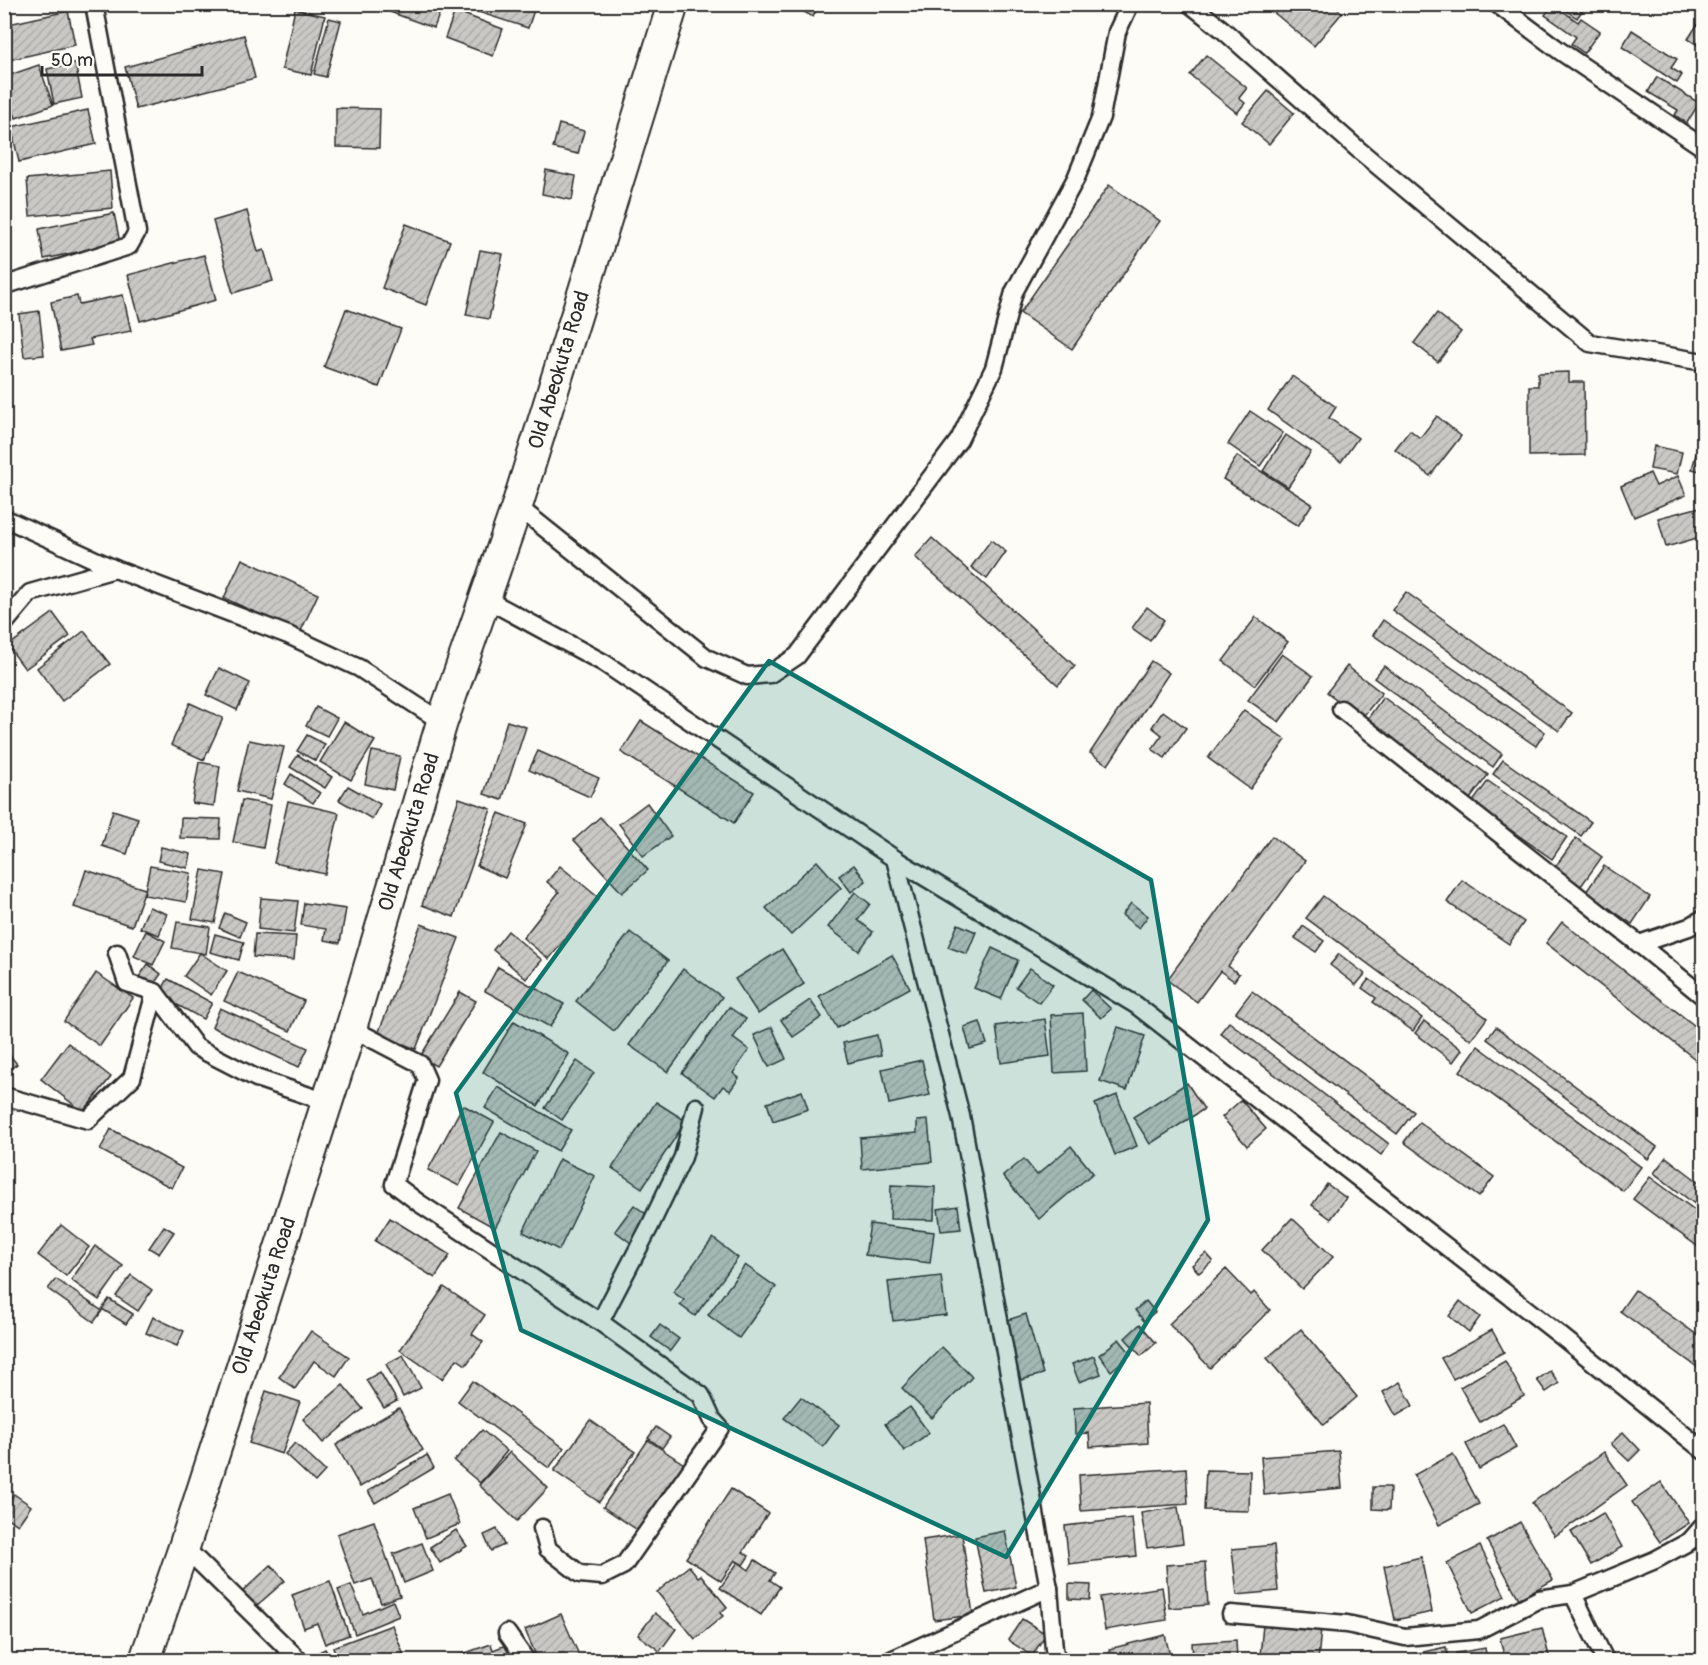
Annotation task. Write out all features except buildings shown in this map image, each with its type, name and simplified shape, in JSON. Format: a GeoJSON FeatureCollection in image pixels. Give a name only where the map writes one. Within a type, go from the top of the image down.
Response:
{"type":"FeatureCollection","features":[{"type":"Feature","properties":{"kind":"highway","name":"Old Abeokuta Road"},"geometry":{"type":"LineString","coordinates":[[145,1660],[184,1547],[351,1028],[442,722],[517,506],[673,4]]}},
{"type":"Feature","properties":{"kind":"street"},"geometry":{"type":"LineString","coordinates":[[5,284],[129,246],[137,232],[94,4]]}},
{"type":"Feature","properties":{"kind":"street"},"geometry":{"type":"LineString","coordinates":[[517,506],[707,658],[747,676],[770,675],[797,656],[959,440],[994,368],[1014,292],[1076,178],[1101,117],[1118,32],[1130,4]]}},
{"type":"Feature","properties":{"kind":"street"},"geometry":{"type":"LineString","coordinates":[[1190,4],[1223,30],[1359,151],[1590,343],[1704,362]]}},
{"type":"Feature","properties":{"kind":"street"},"geometry":{"type":"LineString","coordinates":[[1497,4],[1560,51],[1704,148]]}},
{"type":"Feature","properties":{"kind":"street"},"geometry":{"type":"LineString","coordinates":[[4,518],[115,568],[288,635],[359,668],[442,722]]}},
{"type":"Feature","properties":{"kind":"street"},"geometry":{"type":"LineString","coordinates":[[4,624],[30,593],[115,568]]}},
{"type":"Feature","properties":{"kind":"street"},"geometry":{"type":"LineString","coordinates":[[484,598],[604,663],[895,859],[1136,1005],[1704,1450]]}},
{"type":"Feature","properties":{"kind":"street"},"geometry":{"type":"LineString","coordinates":[[1341,709],[1704,997]]}},
{"type":"Feature","properties":{"kind":"street"},"geometry":{"type":"LineString","coordinates":[[895,859],[961,1116],[1049,1588],[1054,1657]]}},
{"type":"Feature","properties":{"kind":"street"},"geometry":{"type":"LineString","coordinates":[[1639,944],[1689,927],[1704,918]]}},
{"type":"Feature","properties":{"kind":"street"},"geometry":{"type":"LineString","coordinates":[[117,953],[127,984],[155,992],[196,1047],[256,1078],[327,1102]]}},
{"type":"Feature","properties":{"kind":"street"},"geometry":{"type":"LineString","coordinates":[[4,1096],[88,1120],[132,1078],[155,992]]}},
{"type":"Feature","properties":{"kind":"street"},"geometry":{"type":"LineString","coordinates":[[351,1028],[420,1064],[427,1080],[394,1184],[418,1203],[600,1322],[701,1395],[712,1419],[720,1428],[624,1565],[602,1576],[580,1574],[548,1549],[542,1527]]}},
{"type":"Feature","properties":{"kind":"street"},"geometry":{"type":"LineString","coordinates":[[600,1322],[650,1227],[683,1157],[696,1107]]}},
{"type":"Feature","properties":{"kind":"street"},"geometry":{"type":"LineString","coordinates":[[1231,1614],[1347,1624],[1405,1637],[1479,1630],[1539,1599],[1573,1593],[1655,1560],[1690,1541],[1704,1525]]}},
{"type":"Feature","properties":{"kind":"street"},"geometry":{"type":"LineString","coordinates":[[184,1547],[299,1660]]}},
{"type":"Feature","properties":{"kind":"street"},"geometry":{"type":"LineString","coordinates":[[891,1660],[1049,1588]]}},
{"type":"Feature","properties":{"kind":"street"},"geometry":{"type":"LineString","coordinates":[[1573,1593],[1605,1660]]}},
{"type":"Feature","properties":{"kind":"street"},"geometry":{"type":"LineString","coordinates":[[507,1633],[526,1660]]}},
{"type":"Feature","properties":{"kind":"highlighted area"},"geometry":{"type":"Polygon","coordinates":[[[769,661],[1151,880],[1208,1220],[1006,1557],[521,1330],[456,1093],[769,661]]]}}]}
